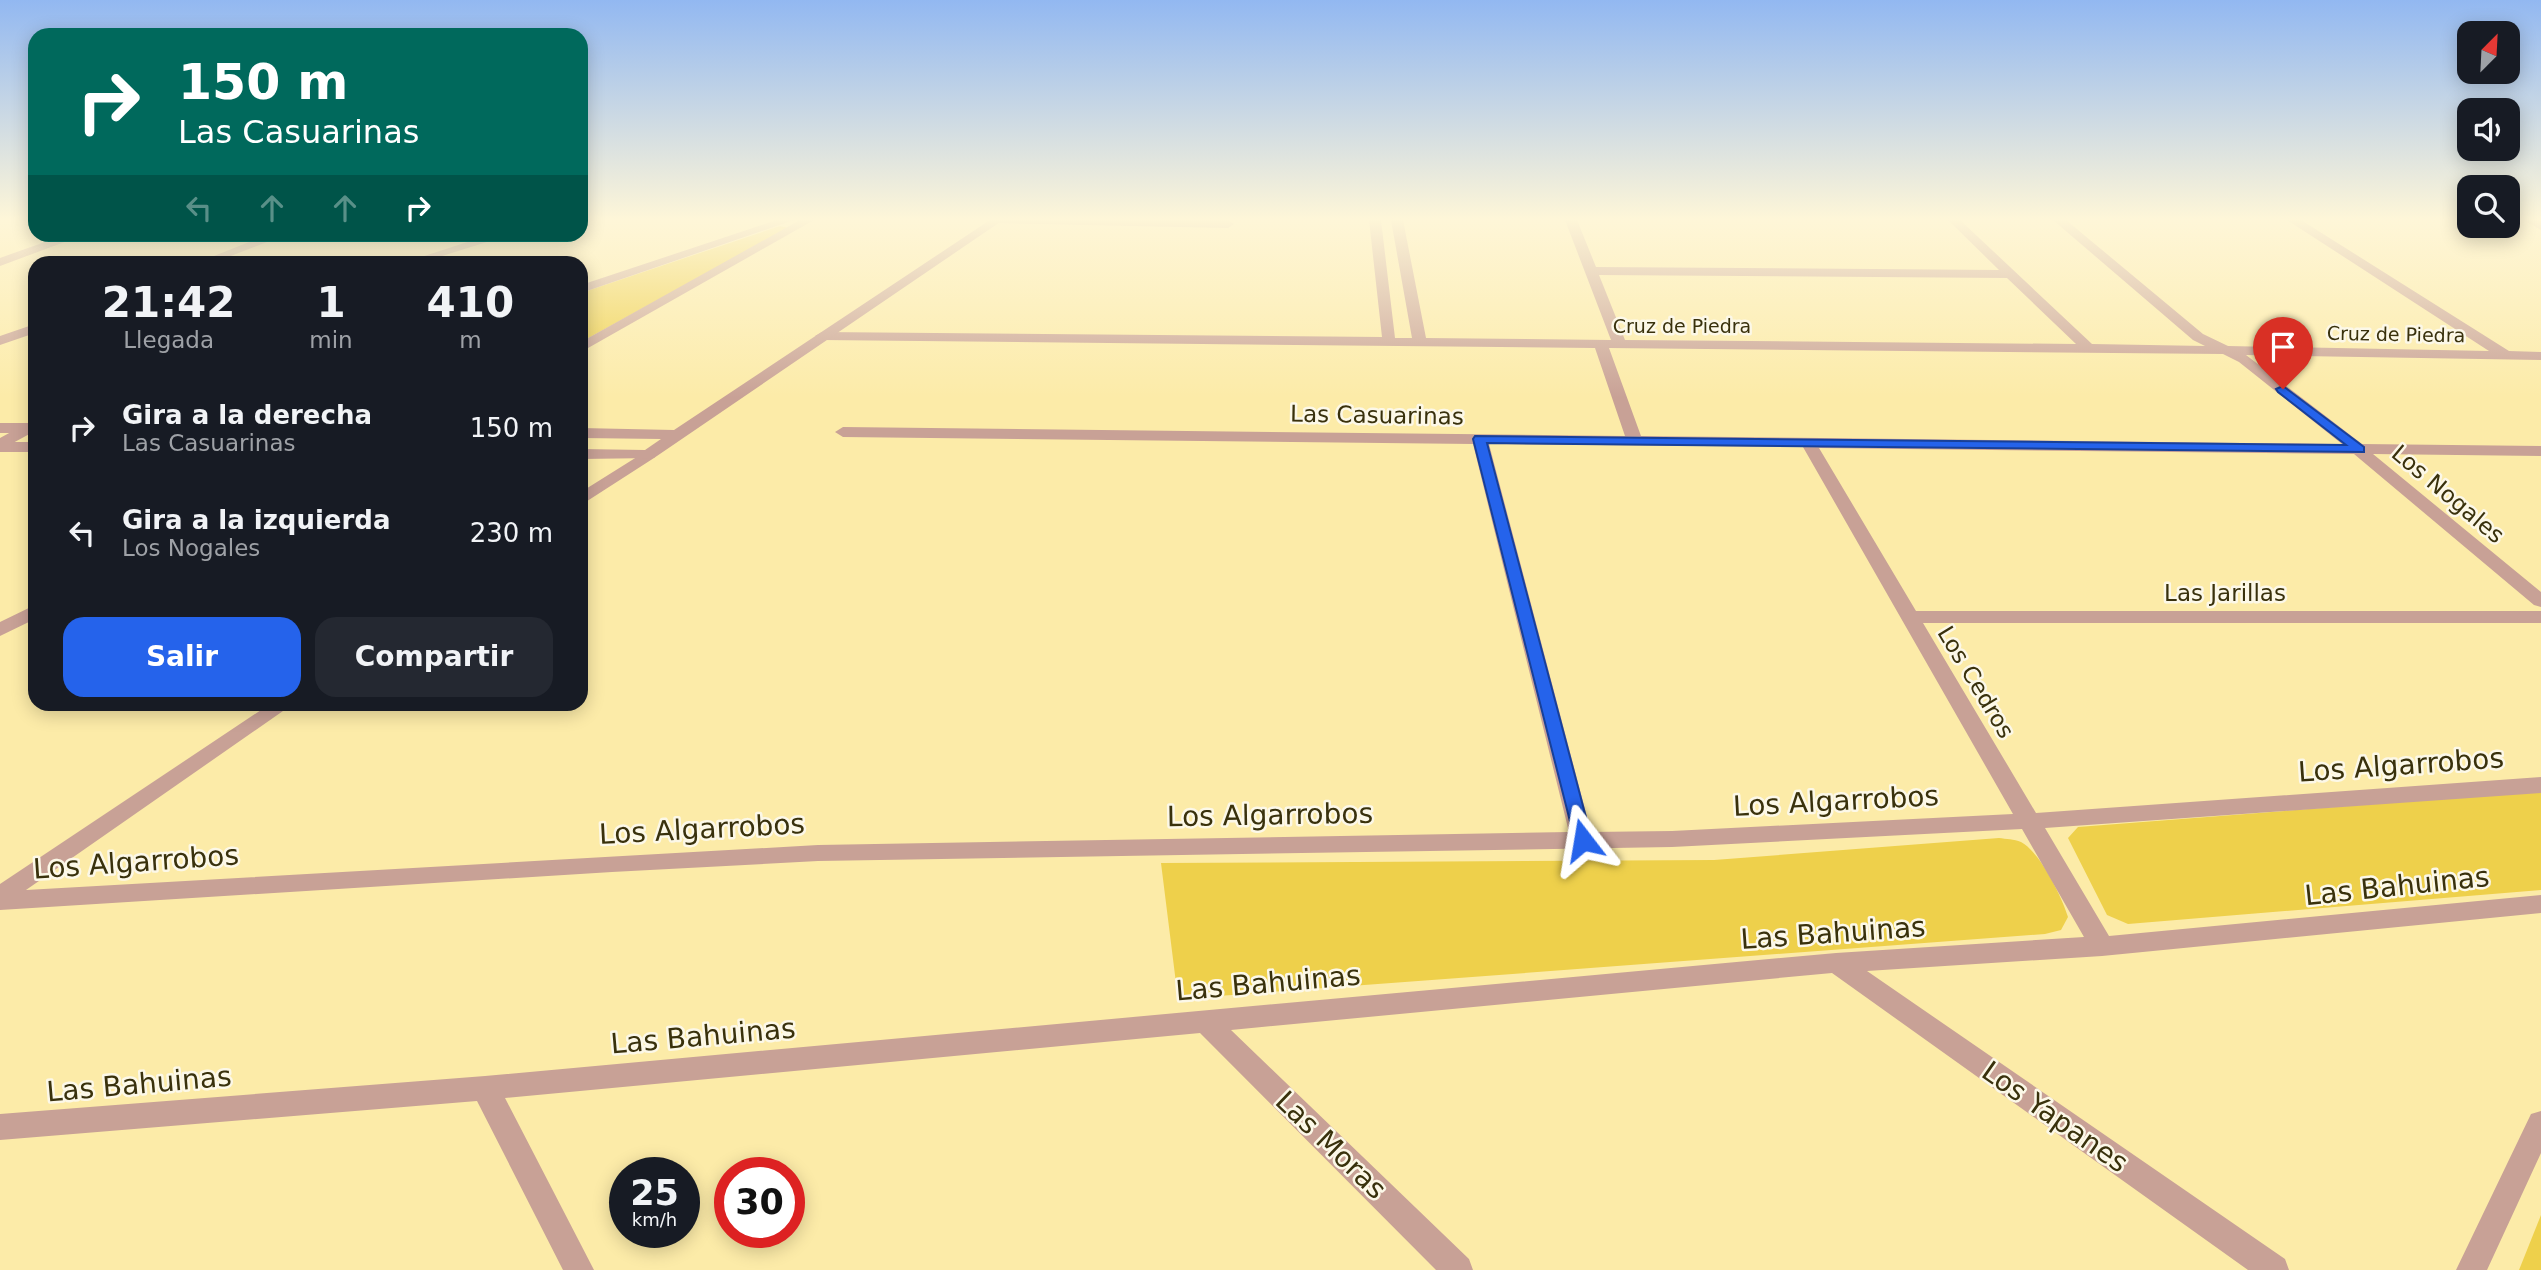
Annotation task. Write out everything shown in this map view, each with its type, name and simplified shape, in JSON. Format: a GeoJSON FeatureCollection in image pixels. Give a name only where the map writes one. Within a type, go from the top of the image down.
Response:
{"type":"FeatureCollection","features":[{"type":"Feature","properties":{"kind":"street"},"geometry":{"type":"LineString","coordinates":[[588,287],[610,279]]}},
{"type":"Feature","properties":{"kind":"street"},"geometry":{"type":"LineString","coordinates":[[588,344],[703,279]]}},
{"type":"Feature","properties":{"kind":"street"},"geometry":{"type":"LineString","coordinates":[[588,495],[906,279]]}},
{"type":"Feature","properties":{"kind":"street"},"geometry":{"type":"LineString","coordinates":[[1382,279],[1389,342]]}},
{"type":"Feature","properties":{"kind":"street"},"geometry":{"type":"LineString","coordinates":[[1408,279],[1420,343]]}},
{"type":"Feature","properties":{"kind":"street"},"geometry":{"type":"LineString","coordinates":[[1595,279],[1620,344]]}},
{"type":"Feature","properties":{"kind":"street"},"geometry":{"type":"LineString","coordinates":[[2015,279],[2089,349]]}},
{"type":"Feature","properties":{"kind":"street","name":"Los Nogales"},"geometry":{"type":"LineString","coordinates":[[2130,279],[2199,337],[2244,359],[2541,601]]}},
{"type":"Feature","properties":{"kind":"street"},"geometry":{"type":"LineString","coordinates":[[2386,279],[2506,356]]}},
{"type":"Feature","properties":{"kind":"street"},"geometry":{"type":"LineString","coordinates":[[0,341],[28,331]]}},
{"type":"Feature","properties":{"kind":"street","name":"Cruz de Piedra"},"geometry":{"type":"LineString","coordinates":[[822,336],[2224,350],[2541,356]]}},
{"type":"Feature","properties":{"kind":"street"},"geometry":{"type":"LineString","coordinates":[[1601,344],[1635,441]]}},
{"type":"Feature","properties":{"kind":"street"},"geometry":{"type":"LineString","coordinates":[[0,428],[28,427]]}},
{"type":"Feature","properties":{"kind":"street"},"geometry":{"type":"LineString","coordinates":[[0,446],[28,429]]}},
{"type":"Feature","properties":{"kind":"street","name":"Las Casuarinas"},"geometry":{"type":"LineString","coordinates":[[843,432],[2541,451]]}},
{"type":"Feature","properties":{"kind":"street"},"geometry":{"type":"LineString","coordinates":[[588,433],[676,435]]}},
{"type":"Feature","properties":{"kind":"street"},"geometry":{"type":"LineString","coordinates":[[1480,439],[1583,840]]}},
{"type":"Feature","properties":{"kind":"street","name":"Los Cedros"},"geometry":{"type":"LineString","coordinates":[[1808,443],[2102,946]]}},
{"type":"Feature","properties":{"kind":"street"},"geometry":{"type":"LineString","coordinates":[[0,446],[28,447]]}},
{"type":"Feature","properties":{"kind":"street"},"geometry":{"type":"LineString","coordinates":[[588,454],[654,450]]}},
{"type":"Feature","properties":{"kind":"street"},"geometry":{"type":"LineString","coordinates":[[0,630],[28,615]]}},
{"type":"Feature","properties":{"kind":"street","name":"Las Jarillas"},"geometry":{"type":"LineString","coordinates":[[1909,617],[2541,617]]}},
{"type":"Feature","properties":{"kind":"street"},"geometry":{"type":"LineString","coordinates":[[0,898],[273,711]]}},
{"type":"Feature","properties":{"kind":"street","name":"Los Algarrobos"},"geometry":{"type":"LineString","coordinates":[[0,898],[818,853],[1672,839],[2031,821],[2541,785]]}},
{"type":"Feature","properties":{"kind":"street","name":"Las Bahuinas"},"geometry":{"type":"LineString","coordinates":[[0,1127],[485,1088],[1836,963],[2102,946],[2541,904]]}},
{"type":"Feature","properties":{"kind":"street","name":"Los Yapanes"},"geometry":{"type":"LineString","coordinates":[[1836,963],[2274,1270]]}},
{"type":"Feature","properties":{"kind":"street","name":"Las Moras"},"geometry":{"type":"LineString","coordinates":[[1204,1020],[1458,1270]]}},
{"type":"Feature","properties":{"kind":"street"},"geometry":{"type":"LineString","coordinates":[[485,1088],[579,1270]]}},
{"type":"Feature","properties":{"kind":"street"},"geometry":{"type":"LineString","coordinates":[[2471,1270],[2541,1123]]}},
{"type":"Feature","properties":{"kind":"shaded area"},"geometry":{"type":"Polygon","coordinates":[[[622,279],[695,279],[588,338],[588,291],[622,279]]]}},
{"type":"Feature","properties":{"kind":"shaded area"},"geometry":{"type":"Polygon","coordinates":[[[2541,791],[2541,890],[2128,924],[2107,915],[2068,838],[2078,827],[2541,791]]]}},
{"type":"Feature","properties":{"kind":"shaded area"},"geometry":{"type":"Polygon","coordinates":[[[1999,838],[2021,842],[2043,865],[2056,887],[2068,917],[2061,930],[2045,934],[1178,999],[1161,863],[1714,860],[1999,838]]]}},
{"type":"Feature","properties":{"kind":"shaded area"},"geometry":{"type":"Polygon","coordinates":[[[2541,1215],[2541,1270],[2519,1270],[2541,1215]]]}},
{"type":"Feature","properties":{"kind":"route"},"geometry":{"type":"LineString","coordinates":[[1583,840],[1480,439],[2359,450],[2283,389]]}}]}
